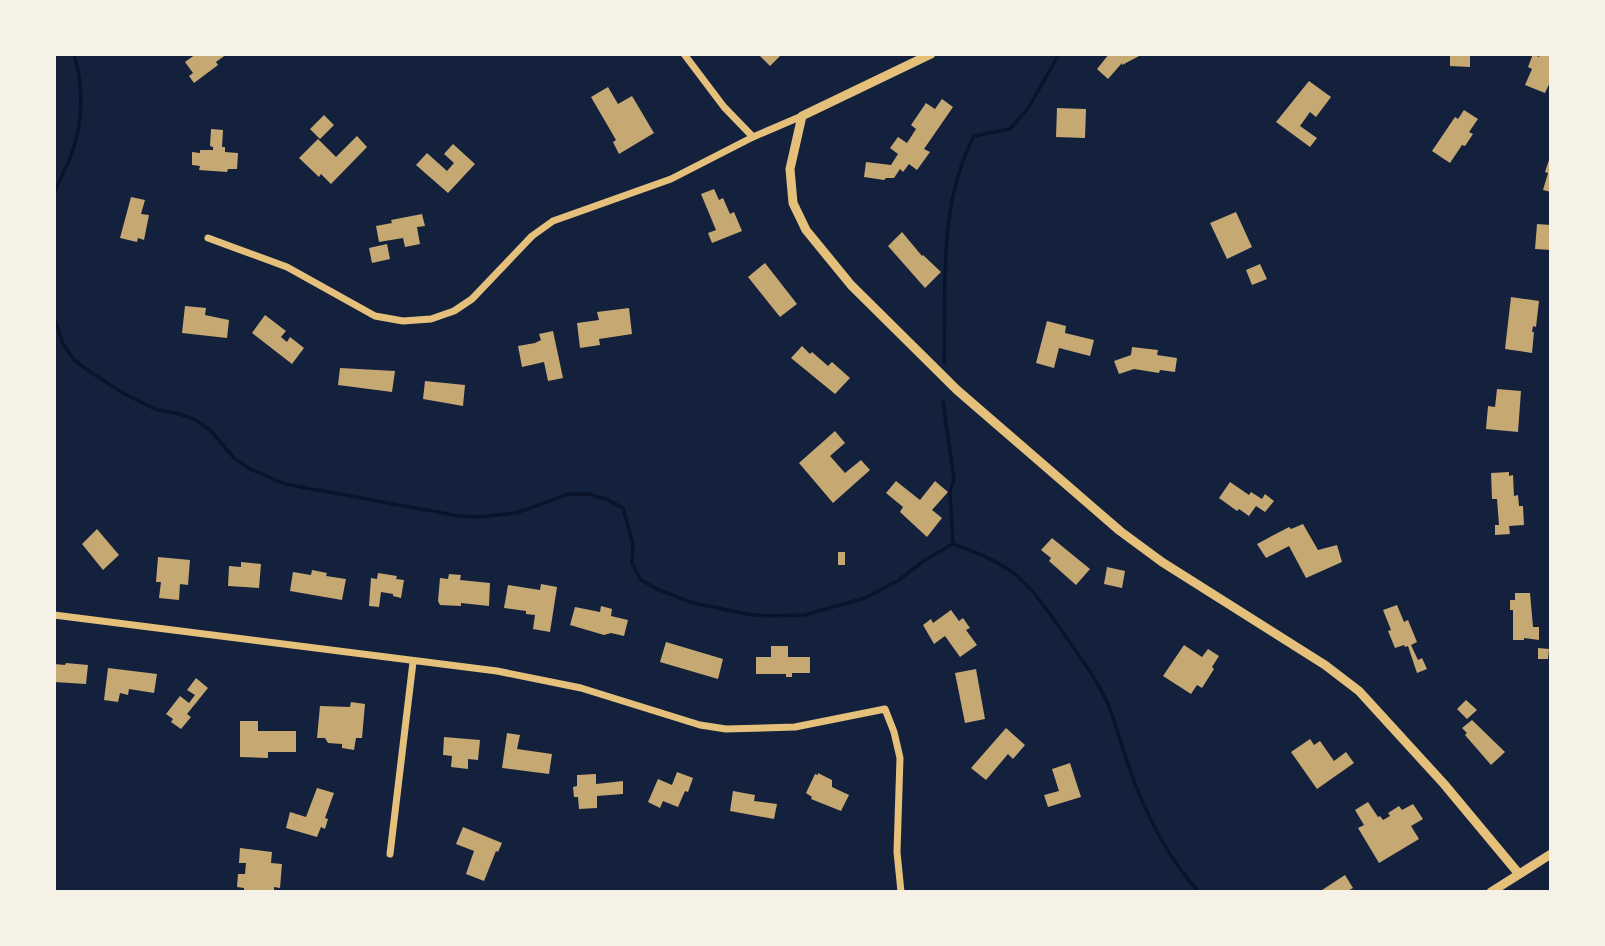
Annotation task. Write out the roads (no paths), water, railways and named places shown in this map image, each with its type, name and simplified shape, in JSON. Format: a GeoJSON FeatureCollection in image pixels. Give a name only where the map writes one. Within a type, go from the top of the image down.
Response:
{"type":"FeatureCollection","features":[{"type":"Feature","properties":{"kind":"street"},"geometry":{"type":"LineString","coordinates":[[684,54],[724,107],[753,137]]}},
{"type":"Feature","properties":{"kind":"street"},"geometry":{"type":"LineString","coordinates":[[208,238],[287,267],[375,316],[403,321],[431,319],[454,311],[472,299],[532,236],[553,221],[671,179],[753,137],[931,54]]}},
{"type":"Feature","properties":{"kind":"street"},"geometry":{"type":"LineString","coordinates":[[802,116],[790,169],[793,203],[806,230],[851,285],[957,390],[1120,531],[1162,562],[1325,665],[1359,691],[1444,784],[1519,874]]}},
{"type":"Feature","properties":{"kind":"street"},"geometry":{"type":"LineString","coordinates":[[54,615],[497,671],[569,686],[700,725],[726,729],[795,727],[886,709],[900,758],[897,852],[901,892]]}},
{"type":"Feature","properties":{"kind":"street"},"geometry":{"type":"LineString","coordinates":[[390,854],[413,662]]}},
{"type":"Feature","properties":{"kind":"street"},"geometry":{"type":"LineString","coordinates":[[1492,892],[1551,854]]}},
{"type":"Feature","properties":{"kind":"waterway"},"geometry":{"type":"LineString","coordinates":[[54,194],[70,158],[80,120],[81,94],[74,54]]}},
{"type":"Feature","properties":{"kind":"waterway"},"geometry":{"type":"LineString","coordinates":[[944,363],[946,247],[954,190],[962,162],[974,136],[1010,129],[1029,107],[1059,54]]}},
{"type":"Feature","properties":{"kind":"waterway"},"geometry":{"type":"LineString","coordinates":[[54,316],[63,344],[74,360],[121,392],[157,410],[194,419],[210,430],[234,458],[250,469],[285,484],[459,516],[516,513],[569,494],[588,494],[606,499],[623,508],[633,544],[632,563],[641,580],[693,603],[747,614],[804,615],[865,598],[899,580],[925,560],[953,544],[995,561],[1023,581],[1034,593],[1092,674],[1109,707],[1147,812],[1175,862],[1199,892]]}},
{"type":"Feature","properties":{"kind":"waterway"},"geometry":{"type":"LineString","coordinates":[[943,402],[954,480],[950,492],[953,544]]}}]}
